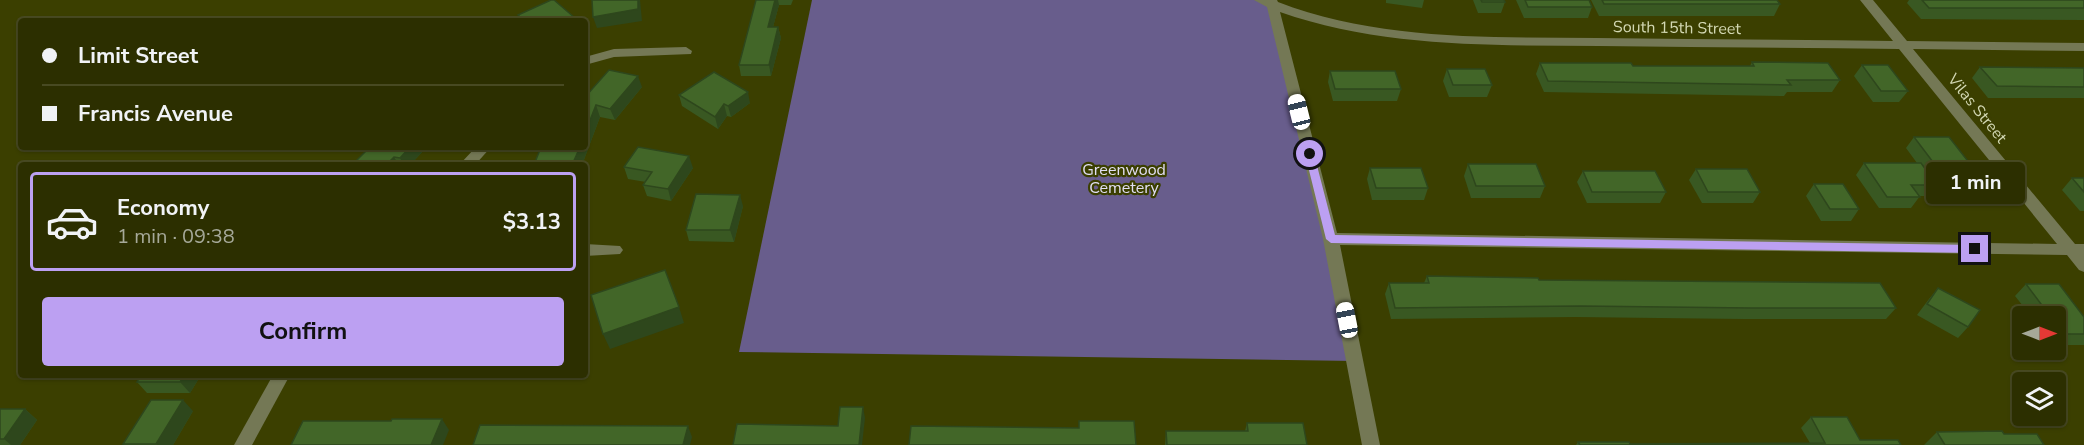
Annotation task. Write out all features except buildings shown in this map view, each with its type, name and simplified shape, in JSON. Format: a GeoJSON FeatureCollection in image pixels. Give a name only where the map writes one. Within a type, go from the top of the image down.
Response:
{"type":"FeatureCollection","features":[{"type":"Feature","properties":{"kind":"street","name":"Vilas Street"},"geometry":{"type":"LineString","coordinates":[[1866,0],[2077,250],[2084,266]]}},
{"type":"Feature","properties":{"kind":"street","name":"South 15th Street"},"geometry":{"type":"LineString","coordinates":[[1268,2],[1334,22],[1413,37],[1493,41],[2084,47]]}},
{"type":"Feature","properties":{"kind":"street"},"geometry":{"type":"LineString","coordinates":[[1268,2],[1331,239],[1371,445]]}},
{"type":"Feature","properties":{"kind":"street"},"geometry":{"type":"LineString","coordinates":[[588,60],[614,53],[686,51]]}},
{"type":"Feature","properties":{"kind":"street"},"geometry":{"type":"LineString","coordinates":[[469,162],[481,150]]}},
{"type":"Feature","properties":{"kind":"street"},"geometry":{"type":"LineString","coordinates":[[1331,239],[2077,250]]}},
{"type":"Feature","properties":{"kind":"street"},"geometry":{"type":"LineString","coordinates":[[588,250],[615,250]]}},
{"type":"Feature","properties":{"kind":"street"},"geometry":{"type":"LineString","coordinates":[[243,445],[280,378]]}},
{"type":"Feature","properties":{"kind":"green space","name":"Greenwood Cemetery"},"geometry":{"type":"Polygon","coordinates":[[[812,0],[1260,0],[1272,5],[1355,361],[739,352],[812,0]]]}},
{"type":"Feature","properties":{"kind":"route"},"geometry":{"type":"LineString","coordinates":[[1310,154],[1331,239],[1975,249]]}}]}
